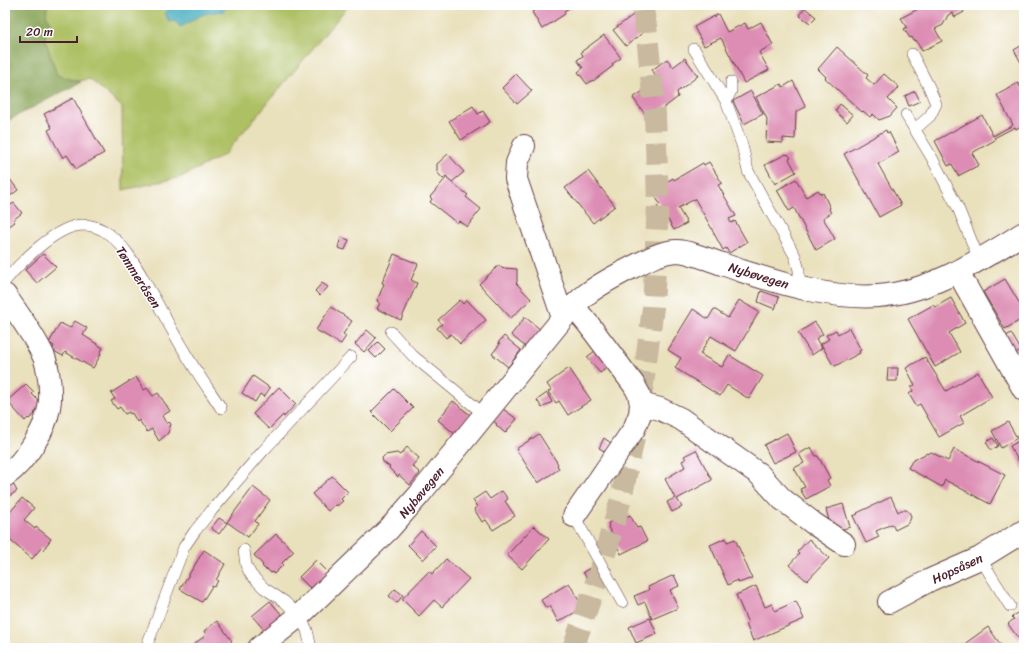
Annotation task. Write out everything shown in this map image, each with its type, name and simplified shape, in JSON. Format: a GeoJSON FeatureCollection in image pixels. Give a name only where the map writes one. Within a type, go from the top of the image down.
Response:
{"type":"FeatureCollection","features":[{"type":"Feature","properties":{"kind":"street"},"geometry":{"type":"LineString","coordinates":[[524,146],[516,163],[516,179],[568,312],[589,325],[634,385],[639,394],[641,404],[640,414],[634,429],[574,516]]}},
{"type":"Feature","properties":{"kind":"street","name":"Nybøvegen"},"geometry":{"type":"LineString","coordinates":[[259,648],[299,616],[389,529],[485,415],[539,346],[568,312],[585,295],[619,274],[648,259],[663,253],[676,251],[690,253],[761,277],[799,287],[843,296],[878,296],[904,292],[933,283],[966,268],[1024,233]]}},
{"type":"Feature","properties":{"kind":"street"},"geometry":{"type":"LineString","coordinates":[[966,268],[1024,390]]}},
{"type":"Feature","properties":{"kind":"street"},"geometry":{"type":"LineString","coordinates":[[5,295],[28,328],[45,359],[50,385],[50,410],[41,432],[27,455],[11,472],[5,476]]}},
{"type":"Feature","properties":{"kind":"street"},"geometry":{"type":"LineString","coordinates":[[641,404],[660,409],[681,419],[759,474],[782,499],[813,523],[844,544]]}},
{"type":"Feature","properties":{"kind":"street","name":"Hopsåsen"},"geometry":{"type":"LineString","coordinates":[[889,602],[930,580],[980,558],[1024,531]]}},
{"type":"Feature","properties":{"kind":"lane"},"geometry":{"type":"LineString","coordinates":[[694,49],[726,101],[742,145],[748,171],[795,256],[799,270],[799,287]]}},
{"type":"Feature","properties":{"kind":"lane"},"geometry":{"type":"LineString","coordinates":[[912,54],[936,104],[930,116],[915,129]]}},
{"type":"Feature","properties":{"kind":"lane"},"geometry":{"type":"LineString","coordinates":[[726,101],[731,91],[731,82]]}},
{"type":"Feature","properties":{"kind":"lane"},"geometry":{"type":"LineString","coordinates":[[906,115],[932,158],[958,208],[976,252],[966,268]]}},
{"type":"Feature","properties":{"kind":"lane","name":"Tømmeråsen"},"geometry":{"type":"LineString","coordinates":[[5,281],[30,255],[58,234],[81,225],[101,228],[123,248],[136,267],[198,374],[221,408]]}},
{"type":"Feature","properties":{"kind":"lane"},"geometry":{"type":"LineString","coordinates":[[391,332],[414,356],[485,415]]}},
{"type":"Feature","properties":{"kind":"lane"},"geometry":{"type":"LineString","coordinates":[[146,648],[184,547],[191,537],[212,510],[263,451],[351,357]]}},
{"type":"Feature","properties":{"kind":"lane"},"geometry":{"type":"LineString","coordinates":[[574,516],[622,602]]}},
{"type":"Feature","properties":{"kind":"lane"},"geometry":{"type":"LineString","coordinates":[[244,550],[246,565],[251,575],[264,588],[285,602],[299,616],[306,630],[311,648]]}},
{"type":"Feature","properties":{"kind":"lane"},"geometry":{"type":"LineString","coordinates":[[980,558],[1010,606]]}},
{"type":"Feature","properties":{"kind":"green space"},"geometry":{"type":"Polygon","coordinates":[[[5,5],[349,5],[224,155],[181,177],[123,190],[122,107],[90,79],[8,94],[5,5]]]}},
{"type":"Feature","properties":{"kind":"green space"},"geometry":{"type":"Polygon","coordinates":[[[5,5],[47,5],[46,15],[50,21],[45,39],[57,75],[81,82],[5,122],[5,5]]]}},
{"type":"Feature","properties":{"kind":"water"},"geometry":{"type":"Polygon","coordinates":[[[167,5],[228,6],[224,11],[199,16],[180,27],[175,21],[169,22],[165,13],[169,9],[167,5]]]}},
{"type":"Feature","properties":{"kind":"building"},"geometry":{"type":"Polygon","coordinates":[[[541,5],[570,5],[571,7],[564,11],[565,14],[542,29],[532,12],[542,6],[541,5]]]}},
{"type":"Feature","properties":{"kind":"building"},"geometry":{"type":"Polygon","coordinates":[[[960,5],[964,12],[955,17],[952,13],[948,15],[943,25],[935,29],[942,41],[922,51],[916,40],[914,41],[912,37],[910,38],[904,29],[907,27],[901,18],[918,9],[917,6],[960,5]]]}},
{"type":"Feature","properties":{"kind":"building"},"geometry":{"type":"Polygon","coordinates":[[[805,8],[816,17],[810,23],[799,15],[805,8]]]}},
{"type":"Feature","properties":{"kind":"building"},"geometry":{"type":"Polygon","coordinates":[[[718,14],[727,32],[745,23],[748,29],[761,22],[773,45],[759,52],[769,70],[744,83],[721,38],[704,46],[694,27],[718,14]]]}},
{"type":"Feature","properties":{"kind":"building"},"geometry":{"type":"Polygon","coordinates":[[[633,15],[645,31],[626,46],[613,30],[633,15]]]}},
{"type":"Feature","properties":{"kind":"building"},"geometry":{"type":"Polygon","coordinates":[[[604,35],[621,58],[612,64],[613,66],[587,84],[578,72],[583,68],[577,60],[583,56],[581,52],[604,35]]]}},
{"type":"Feature","properties":{"kind":"building"},"geometry":{"type":"Polygon","coordinates":[[[1024,44],[1024,68],[1014,50],[1024,44]]]}},
{"type":"Feature","properties":{"kind":"building"},"geometry":{"type":"Polygon","coordinates":[[[837,47],[868,75],[866,78],[874,85],[884,74],[899,87],[888,99],[897,108],[890,116],[879,120],[873,114],[870,117],[863,111],[862,112],[825,78],[826,77],[818,69],[837,47]]]}},
{"type":"Feature","properties":{"kind":"building"},"geometry":{"type":"Polygon","coordinates":[[[685,58],[698,76],[677,92],[678,97],[661,110],[663,117],[653,125],[633,98],[659,80],[652,70],[667,59],[673,67],[685,58]]]}},
{"type":"Feature","properties":{"kind":"building"},"geometry":{"type":"Polygon","coordinates":[[[516,74],[532,91],[517,104],[502,88],[516,74]]]}},
{"type":"Feature","properties":{"kind":"building"},"geometry":{"type":"Polygon","coordinates":[[[793,81],[806,107],[796,112],[795,139],[783,138],[783,143],[766,142],[767,119],[756,97],[781,84],[783,87],[793,81]]]}},
{"type":"Feature","properties":{"kind":"building"},"geometry":{"type":"Polygon","coordinates":[[[1018,83],[1024,93],[1024,124],[994,138],[995,140],[972,153],[979,165],[958,176],[952,164],[948,166],[935,141],[982,115],[993,136],[1013,125],[997,95],[1018,83]]]}},
{"type":"Feature","properties":{"kind":"building"},"geometry":{"type":"Polygon","coordinates":[[[751,91],[763,114],[744,124],[733,101],[751,91]]]}},
{"type":"Feature","properties":{"kind":"building"},"geometry":{"type":"Polygon","coordinates":[[[915,91],[920,101],[909,106],[905,96],[915,91]]]}},
{"type":"Feature","properties":{"kind":"building"},"geometry":{"type":"Polygon","coordinates":[[[73,98],[104,153],[76,169],[67,155],[63,158],[48,130],[52,128],[44,114],[73,98]]]}},
{"type":"Feature","properties":{"kind":"building"},"geometry":{"type":"Polygon","coordinates":[[[840,104],[853,115],[847,122],[835,111],[840,104]]]}},
{"type":"Feature","properties":{"kind":"building"},"geometry":{"type":"Polygon","coordinates":[[[473,106],[478,114],[483,111],[490,122],[461,140],[449,121],[473,106]]]}},
{"type":"Feature","properties":{"kind":"building"},"geometry":{"type":"Polygon","coordinates":[[[886,130],[887,133],[889,132],[899,152],[878,164],[901,205],[879,217],[844,154],[886,130]]]}},
{"type":"Feature","properties":{"kind":"building"},"geometry":{"type":"Polygon","coordinates":[[[448,154],[464,172],[452,182],[446,176],[443,179],[437,172],[437,164],[448,154]]]}},
{"type":"Feature","properties":{"kind":"building"},"geometry":{"type":"Polygon","coordinates":[[[788,154],[791,158],[789,159],[796,172],[775,184],[765,165],[788,154]]]}},
{"type":"Feature","properties":{"kind":"building"},"geometry":{"type":"Polygon","coordinates":[[[709,162],[722,183],[718,185],[736,216],[729,219],[731,223],[735,221],[747,242],[729,253],[726,248],[723,250],[695,199],[678,208],[687,223],[674,230],[666,216],[663,217],[657,206],[660,204],[653,193],[666,185],[665,183],[673,178],[674,180],[703,163],[704,165],[709,162]]]}},
{"type":"Feature","properties":{"kind":"building"},"geometry":{"type":"Polygon","coordinates":[[[588,171],[615,206],[593,223],[565,188],[588,171]]]}},
{"type":"Feature","properties":{"kind":"building"},"geometry":{"type":"Polygon","coordinates":[[[9,178],[18,190],[6,199],[11,205],[14,203],[22,213],[13,220],[15,222],[8,227],[7,224],[5,226],[5,181],[9,178]]]}},
{"type":"Feature","properties":{"kind":"building"},"geometry":{"type":"Polygon","coordinates":[[[446,178],[468,195],[466,197],[481,209],[467,227],[459,221],[457,223],[430,202],[432,199],[430,197],[446,178]]]}},
{"type":"Feature","properties":{"kind":"building"},"geometry":{"type":"Polygon","coordinates":[[[796,179],[806,197],[818,190],[821,194],[823,193],[830,208],[831,213],[823,218],[835,239],[816,250],[794,208],[789,211],[777,190],[796,179]]]}},
{"type":"Feature","properties":{"kind":"building"},"geometry":{"type":"Polygon","coordinates":[[[341,237],[349,240],[345,250],[338,248],[341,237]]]}},
{"type":"Feature","properties":{"kind":"building"},"geometry":{"type":"Polygon","coordinates":[[[43,254],[56,267],[37,283],[25,270],[43,254]]]}},
{"type":"Feature","properties":{"kind":"building"},"geometry":{"type":"Polygon","coordinates":[[[394,254],[418,264],[411,280],[417,283],[401,320],[377,309],[380,303],[377,301],[384,284],[382,283],[394,254]]]}},
{"type":"Feature","properties":{"kind":"building"},"geometry":{"type":"Polygon","coordinates":[[[499,265],[503,269],[517,269],[516,283],[531,299],[511,318],[479,284],[499,265]]]}},
{"type":"Feature","properties":{"kind":"building"},"geometry":{"type":"Polygon","coordinates":[[[1005,279],[1024,311],[1024,318],[1005,329],[983,292],[1005,279]]]}},
{"type":"Feature","properties":{"kind":"building"},"geometry":{"type":"Polygon","coordinates":[[[322,283],[328,287],[320,296],[315,291],[322,283]]]}},
{"type":"Feature","properties":{"kind":"building"},"geometry":{"type":"Polygon","coordinates":[[[761,291],[779,297],[775,309],[758,302],[761,291]]]}},
{"type":"Feature","properties":{"kind":"building"},"geometry":{"type":"Polygon","coordinates":[[[951,298],[965,323],[949,333],[960,352],[935,367],[908,319],[933,305],[935,307],[951,298]]]}},
{"type":"Feature","properties":{"kind":"building"},"geometry":{"type":"Polygon","coordinates":[[[460,300],[463,304],[467,300],[486,320],[460,344],[451,334],[446,338],[437,328],[442,324],[438,320],[460,300]]]}},
{"type":"Feature","properties":{"kind":"building"},"geometry":{"type":"Polygon","coordinates":[[[739,300],[759,312],[736,351],[711,336],[700,354],[722,367],[729,355],[763,376],[749,399],[727,385],[720,396],[675,368],[681,358],[668,350],[693,309],[708,319],[714,309],[728,318],[739,300]]]}},
{"type":"Feature","properties":{"kind":"building"},"geometry":{"type":"Polygon","coordinates":[[[331,307],[352,321],[343,334],[346,336],[341,344],[316,330],[331,307]]]}},
{"type":"Feature","properties":{"kind":"building"},"geometry":{"type":"Polygon","coordinates":[[[525,317],[541,330],[527,348],[511,335],[525,317]]]}},
{"type":"Feature","properties":{"kind":"building"},"geometry":{"type":"Polygon","coordinates":[[[75,321],[87,328],[83,335],[103,348],[93,368],[65,352],[63,356],[52,350],[54,346],[49,343],[60,323],[70,328],[75,321]]]}},
{"type":"Feature","properties":{"kind":"building"},"geometry":{"type":"Polygon","coordinates":[[[815,322],[823,334],[816,339],[822,348],[812,355],[798,333],[815,322]]]}},
{"type":"Feature","properties":{"kind":"building"},"geometry":{"type":"Polygon","coordinates":[[[849,328],[861,350],[859,351],[860,353],[835,366],[821,344],[829,339],[826,335],[836,330],[838,334],[849,328]]]}},
{"type":"Feature","properties":{"kind":"building"},"geometry":{"type":"Polygon","coordinates":[[[367,330],[376,338],[364,352],[355,344],[367,330]]]}},
{"type":"Feature","properties":{"kind":"building"},"geometry":{"type":"Polygon","coordinates":[[[1011,333],[1021,350],[1010,357],[1000,340],[1011,333]]]}},
{"type":"Feature","properties":{"kind":"building"},"geometry":{"type":"Polygon","coordinates":[[[504,336],[521,350],[508,367],[492,354],[504,336]]]}},
{"type":"Feature","properties":{"kind":"building"},"geometry":{"type":"Polygon","coordinates":[[[378,342],[385,349],[376,358],[369,351],[378,342]]]}},
{"type":"Feature","properties":{"kind":"building"},"geometry":{"type":"Polygon","coordinates":[[[599,348],[611,365],[600,373],[587,357],[599,348]]]}},
{"type":"Feature","properties":{"kind":"building"},"geometry":{"type":"Polygon","coordinates":[[[925,357],[946,391],[978,372],[992,397],[960,416],[964,423],[939,437],[920,404],[916,406],[909,394],[913,391],[911,387],[915,385],[906,368],[925,357]]]}},
{"type":"Feature","properties":{"kind":"building"},"geometry":{"type":"Polygon","coordinates":[[[569,368],[591,400],[568,415],[559,401],[556,403],[548,392],[551,390],[547,384],[569,368]]]}},
{"type":"Feature","properties":{"kind":"building"},"geometry":{"type":"Polygon","coordinates":[[[888,368],[898,368],[897,381],[887,381],[888,368]]]}},
{"type":"Feature","properties":{"kind":"building"},"geometry":{"type":"Polygon","coordinates":[[[253,376],[270,388],[264,397],[260,394],[255,402],[242,393],[253,376]]]}},
{"type":"Feature","properties":{"kind":"building"},"geometry":{"type":"Polygon","coordinates":[[[136,377],[144,390],[147,388],[153,396],[158,393],[170,411],[162,416],[167,424],[169,422],[171,424],[168,433],[159,441],[152,429],[147,432],[139,420],[137,422],[132,413],[130,414],[129,412],[125,414],[120,407],[117,409],[111,401],[115,399],[111,393],[136,377]]]}},
{"type":"Feature","properties":{"kind":"building"},"geometry":{"type":"Polygon","coordinates":[[[26,384],[34,392],[32,394],[43,405],[34,413],[35,414],[25,421],[7,401],[26,384]]]}},
{"type":"Feature","properties":{"kind":"building"},"geometry":{"type":"Polygon","coordinates":[[[279,387],[296,404],[284,417],[283,415],[269,429],[253,414],[279,387]]]}},
{"type":"Feature","properties":{"kind":"building"},"geometry":{"type":"Polygon","coordinates":[[[394,389],[413,408],[390,431],[371,412],[394,389]]]}},
{"type":"Feature","properties":{"kind":"building"},"geometry":{"type":"Polygon","coordinates":[[[547,393],[552,402],[542,408],[537,400],[547,393]]]}},
{"type":"Feature","properties":{"kind":"building"},"geometry":{"type":"Polygon","coordinates":[[[453,401],[470,415],[455,434],[438,420],[453,401]]]}},
{"type":"Feature","properties":{"kind":"building"},"geometry":{"type":"Polygon","coordinates":[[[503,409],[517,419],[505,433],[493,421],[503,409]]]}},
{"type":"Feature","properties":{"kind":"building"},"geometry":{"type":"Polygon","coordinates":[[[1008,422],[1017,438],[1001,448],[992,431],[1008,422]]]}},
{"type":"Feature","properties":{"kind":"building"},"geometry":{"type":"Polygon","coordinates":[[[787,433],[796,452],[773,463],[764,445],[787,433]]]}},
{"type":"Feature","properties":{"kind":"building"},"geometry":{"type":"Polygon","coordinates":[[[539,434],[558,464],[559,469],[538,483],[516,449],[539,434]]]}},
{"type":"Feature","properties":{"kind":"building"},"geometry":{"type":"Polygon","coordinates":[[[604,438],[611,443],[606,452],[599,448],[604,438]]]}},
{"type":"Feature","properties":{"kind":"building"},"geometry":{"type":"Polygon","coordinates":[[[993,438],[998,446],[991,450],[986,442],[993,438]]]}},
{"type":"Feature","properties":{"kind":"building"},"geometry":{"type":"Polygon","coordinates":[[[1024,438],[1024,471],[1010,446],[1024,438]]]}},
{"type":"Feature","properties":{"kind":"building"},"geometry":{"type":"Polygon","coordinates":[[[407,447],[419,458],[412,466],[420,473],[410,485],[399,475],[398,477],[389,468],[390,467],[383,462],[382,458],[385,455],[397,453],[400,455],[407,447]]]}},
{"type":"Feature","properties":{"kind":"building"},"geometry":{"type":"Polygon","coordinates":[[[811,447],[816,456],[818,456],[830,478],[827,480],[830,486],[806,499],[800,489],[805,487],[794,468],[804,463],[799,454],[811,447]]]}},
{"type":"Feature","properties":{"kind":"building"},"geometry":{"type":"Polygon","coordinates":[[[954,449],[1005,475],[990,504],[945,480],[942,487],[908,468],[912,461],[931,452],[948,461],[954,449]]]}},
{"type":"Feature","properties":{"kind":"building"},"geometry":{"type":"Polygon","coordinates":[[[696,450],[712,480],[677,499],[682,507],[672,512],[667,502],[675,498],[665,479],[685,467],[682,461],[686,459],[684,456],[696,450]]]}},
{"type":"Feature","properties":{"kind":"building"},"geometry":{"type":"Polygon","coordinates":[[[332,476],[348,492],[341,499],[343,501],[337,506],[336,504],[328,511],[312,494],[332,476]]]}},
{"type":"Feature","properties":{"kind":"building"},"geometry":{"type":"Polygon","coordinates":[[[12,482],[17,491],[5,499],[5,487],[12,482]]]}},
{"type":"Feature","properties":{"kind":"building"},"geometry":{"type":"Polygon","coordinates":[[[253,487],[270,500],[255,521],[258,524],[248,537],[227,522],[253,487]]]}},
{"type":"Feature","properties":{"kind":"building"},"geometry":{"type":"Polygon","coordinates":[[[502,491],[508,499],[505,501],[515,516],[493,530],[486,520],[482,522],[474,509],[477,507],[473,500],[485,492],[490,499],[502,491]]]}},
{"type":"Feature","properties":{"kind":"building"},"geometry":{"type":"Polygon","coordinates":[[[891,497],[898,512],[901,510],[906,510],[909,512],[911,516],[910,520],[907,524],[895,530],[892,524],[876,531],[879,537],[866,543],[853,516],[891,497]]]}},
{"type":"Feature","properties":{"kind":"building"},"geometry":{"type":"Polygon","coordinates":[[[22,498],[34,508],[24,520],[51,539],[43,550],[41,548],[32,559],[5,536],[5,518],[22,498]]]}},
{"type":"Feature","properties":{"kind":"building"},"geometry":{"type":"Polygon","coordinates":[[[843,504],[850,527],[832,532],[826,509],[843,504]]]}},
{"type":"Feature","properties":{"kind":"building"},"geometry":{"type":"Polygon","coordinates":[[[630,515],[637,528],[640,527],[647,541],[621,554],[609,536],[612,534],[608,527],[608,523],[618,518],[619,521],[630,515]]]}},
{"type":"Feature","properties":{"kind":"building"},"geometry":{"type":"Polygon","coordinates":[[[219,518],[227,523],[219,534],[211,528],[219,518]]]}},
{"type":"Feature","properties":{"kind":"building"},"geometry":{"type":"Polygon","coordinates":[[[534,526],[549,539],[522,569],[507,555],[534,526]]]}},
{"type":"Feature","properties":{"kind":"building"},"geometry":{"type":"Polygon","coordinates":[[[421,531],[436,546],[423,560],[408,545],[421,531]]]}},
{"type":"Feature","properties":{"kind":"building"},"geometry":{"type":"Polygon","coordinates":[[[276,534],[294,551],[274,574],[267,569],[266,570],[254,555],[276,534]]]}},
{"type":"Feature","properties":{"kind":"building"},"geometry":{"type":"Polygon","coordinates":[[[726,538],[727,542],[735,539],[752,578],[739,583],[737,580],[728,585],[710,545],[726,538]]]}},
{"type":"Feature","properties":{"kind":"building"},"geometry":{"type":"Polygon","coordinates":[[[809,539],[829,558],[807,581],[789,565],[799,554],[797,552],[809,539]]]}},
{"type":"Feature","properties":{"kind":"building"},"geometry":{"type":"Polygon","coordinates":[[[204,550],[225,564],[216,580],[218,581],[214,587],[212,586],[202,602],[180,589],[204,550]]]}},
{"type":"Feature","properties":{"kind":"building"},"geometry":{"type":"Polygon","coordinates":[[[446,559],[469,579],[442,607],[434,600],[419,616],[402,599],[429,571],[432,574],[446,559]]]}},
{"type":"Feature","properties":{"kind":"building"},"geometry":{"type":"Polygon","coordinates":[[[316,560],[328,572],[311,589],[299,577],[316,560]]]}},
{"type":"Feature","properties":{"kind":"building"},"geometry":{"type":"Polygon","coordinates":[[[590,568],[596,578],[589,582],[583,572],[590,568]]]}},
{"type":"Feature","properties":{"kind":"building"},"geometry":{"type":"Polygon","coordinates":[[[674,575],[679,586],[670,590],[678,608],[652,619],[645,602],[638,605],[634,596],[649,590],[648,587],[674,575]]]}},
{"type":"Feature","properties":{"kind":"building"},"geometry":{"type":"Polygon","coordinates":[[[569,583],[583,608],[558,622],[550,606],[546,608],[541,600],[569,583]]]}},
{"type":"Feature","properties":{"kind":"building"},"geometry":{"type":"Polygon","coordinates":[[[756,586],[765,607],[772,604],[775,611],[796,601],[804,619],[753,641],[746,624],[748,623],[736,595],[756,586]]]}},
{"type":"Feature","properties":{"kind":"building"},"geometry":{"type":"Polygon","coordinates":[[[395,589],[403,595],[397,603],[389,596],[395,589]]]}},
{"type":"Feature","properties":{"kind":"building"},"geometry":{"type":"Polygon","coordinates":[[[270,601],[283,616],[265,631],[252,616],[270,601]]]}},
{"type":"Feature","properties":{"kind":"building"},"geometry":{"type":"Polygon","coordinates":[[[1024,609],[1024,634],[1018,638],[1008,624],[1014,619],[1012,617],[1024,609]]]}},
{"type":"Feature","properties":{"kind":"building"},"geometry":{"type":"Polygon","coordinates":[[[650,618],[657,634],[636,643],[629,627],[650,618]]]}},
{"type":"Feature","properties":{"kind":"building"},"geometry":{"type":"Polygon","coordinates":[[[217,621],[232,641],[223,648],[189,648],[206,635],[204,631],[217,621]]]}},
{"type":"Feature","properties":{"kind":"building"},"geometry":{"type":"Polygon","coordinates":[[[988,627],[1003,648],[965,648],[963,645],[988,627]]]}},
{"type":"Feature","properties":{"kind":"tunnel"},"geometry":{"type":"LineString","coordinates":[[573,648],[598,577],[621,499],[639,414],[653,308],[658,204],[655,114],[646,26],[642,5]]}}]}
